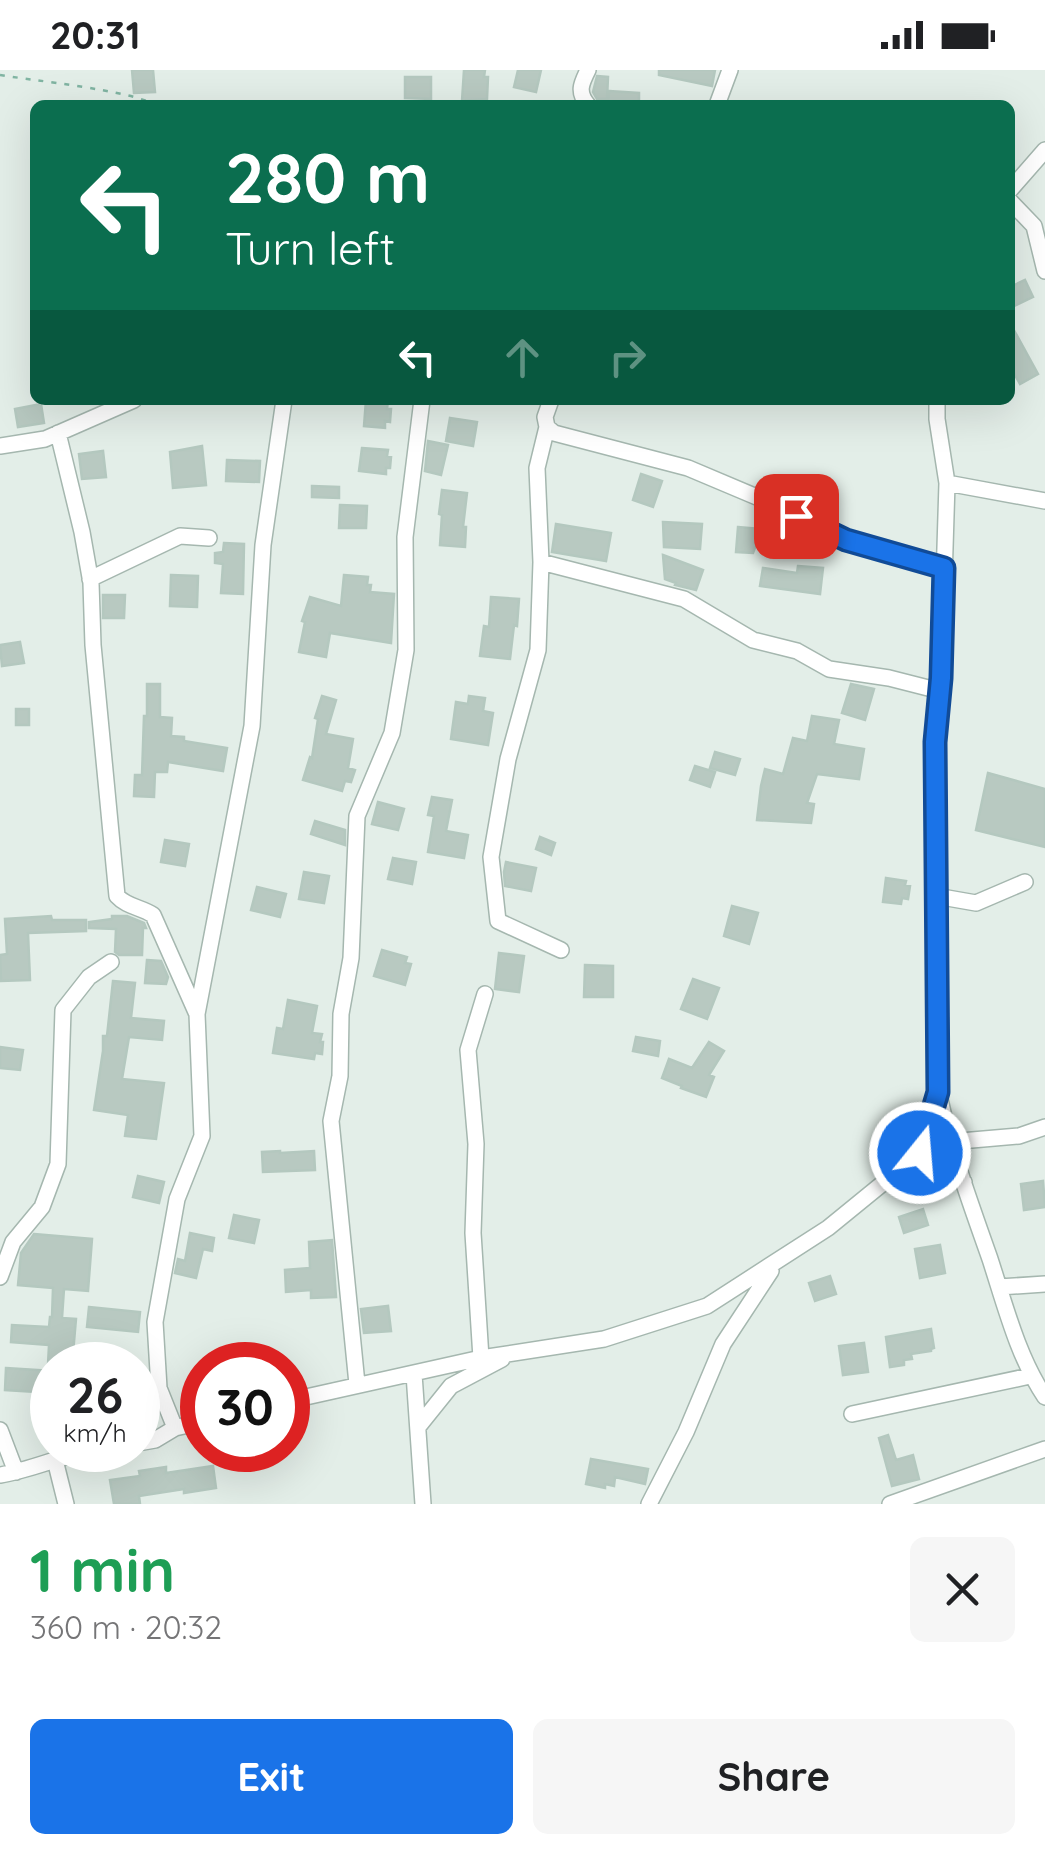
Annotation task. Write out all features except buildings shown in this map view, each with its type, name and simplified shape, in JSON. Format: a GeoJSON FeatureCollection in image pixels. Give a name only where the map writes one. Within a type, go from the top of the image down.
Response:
{"type":"FeatureCollection","features":[{"type":"Feature","properties":{"kind":"street"},"geometry":{"type":"LineString","coordinates":[[584,100],[580,84],[588,70]]}},
{"type":"Feature","properties":{"kind":"street"},"geometry":{"type":"LineString","coordinates":[[719,100],[730,70]]}},
{"type":"Feature","properties":{"kind":"street"},"geometry":{"type":"LineString","coordinates":[[1015,184],[1045,150]]}},
{"type":"Feature","properties":{"kind":"street"},"geometry":{"type":"LineString","coordinates":[[1015,206],[1034,226],[1045,271]]}},
{"type":"Feature","properties":{"kind":"street"},"geometry":{"type":"LineString","coordinates":[[0,446],[45,440],[122,405]]}},
{"type":"Feature","properties":{"kind":"street"},"geometry":{"type":"LineString","coordinates":[[175,1428],[159,1388],[155,1322],[176,1199],[202,1136],[197,1014],[252,726],[263,545],[283,405]]}},
{"type":"Feature","properties":{"kind":"street"},"geometry":{"type":"LineString","coordinates":[[357,1384],[331,1121],[340,1076],[341,1014],[351,958],[357,816],[392,733],[406,650],[405,537],[421,405]]}},
{"type":"Feature","properties":{"kind":"street"},"geometry":{"type":"LineString","coordinates":[[549,405],[538,468],[538,650],[508,759],[491,857],[498,921],[561,950]]}},
{"type":"Feature","properties":{"kind":"street"},"geometry":{"type":"LineString","coordinates":[[937,405],[947,483],[935,742],[938,1092],[949,1142],[1030,1376],[1045,1397]]}},
{"type":"Feature","properties":{"kind":"street"},"geometry":{"type":"LineString","coordinates":[[547,427],[688,468],[846,540],[944,568]]}},
{"type":"Feature","properties":{"kind":"street"},"geometry":{"type":"LineString","coordinates":[[58,433],[90,579],[117,896],[127,905],[142,908],[153,916],[197,1014]]}},
{"type":"Feature","properties":{"kind":"street"},"geometry":{"type":"LineString","coordinates":[[947,483],[1045,500]]}},
{"type":"Feature","properties":{"kind":"street"},"geometry":{"type":"LineString","coordinates":[[90,579],[180,536],[208,538]]}},
{"type":"Feature","properties":{"kind":"street"},"geometry":{"type":"LineString","coordinates":[[541,562],[684,599],[752,640],[797,652],[829,669],[890,678],[940,691]]}},
{"type":"Feature","properties":{"kind":"street"},"geometry":{"type":"LineString","coordinates":[[936,896],[976,903],[1025,882]]}},
{"type":"Feature","properties":{"kind":"street"},"geometry":{"type":"LineString","coordinates":[[0,1277],[12,1242],[42,1207],[58,1164],[64,1010],[89,977],[112,962]]}},
{"type":"Feature","properties":{"kind":"street"},"geometry":{"type":"LineString","coordinates":[[481,1358],[473,1234],[476,1144],[468,1050],[485,994]]}},
{"type":"Feature","properties":{"kind":"street"},"geometry":{"type":"LineString","coordinates":[[310,1396],[481,1358],[604,1339],[707,1306],[828,1228],[920,1153],[938,1092]]}},
{"type":"Feature","properties":{"kind":"street"},"geometry":{"type":"LineString","coordinates":[[949,1142],[1019,1136],[1045,1127]]}},
{"type":"Feature","properties":{"kind":"street"},"geometry":{"type":"LineString","coordinates":[[920,1153],[964,1182]]}},
{"type":"Feature","properties":{"kind":"street"},"geometry":{"type":"LineString","coordinates":[[649,1504],[686,1432],[723,1344],[776,1264]]}},
{"type":"Feature","properties":{"kind":"street"},"geometry":{"type":"LineString","coordinates":[[999,1287],[1045,1284]]}},
{"type":"Feature","properties":{"kind":"street"},"geometry":{"type":"LineString","coordinates":[[418,1427],[451,1386],[510,1355]]}},
{"type":"Feature","properties":{"kind":"street"},"geometry":{"type":"LineString","coordinates":[[414,1374],[423,1504]]}},
{"type":"Feature","properties":{"kind":"street"},"geometry":{"type":"LineString","coordinates":[[852,1414],[1030,1376]]}},
{"type":"Feature","properties":{"kind":"street"},"geometry":{"type":"LineString","coordinates":[[160,1437],[180,1427]]}},
{"type":"Feature","properties":{"kind":"street"},"geometry":{"type":"LineString","coordinates":[[0,1430],[8,1474]]}},
{"type":"Feature","properties":{"kind":"street"},"geometry":{"type":"LineString","coordinates":[[890,1504],[1045,1449]]}},
{"type":"Feature","properties":{"kind":"street"},"geometry":{"type":"LineString","coordinates":[[57,1472],[66,1504]]}},
{"type":"Feature","properties":{"kind":"path"},"geometry":{"type":"LineString","coordinates":[[0,75],[148,100]]}},
{"type":"Feature","properties":{"kind":"route"},"geometry":{"type":"LineString","coordinates":[[796,516],[846,540],[944,568],[935,742],[938,1092],[920,1153]]}}]}
